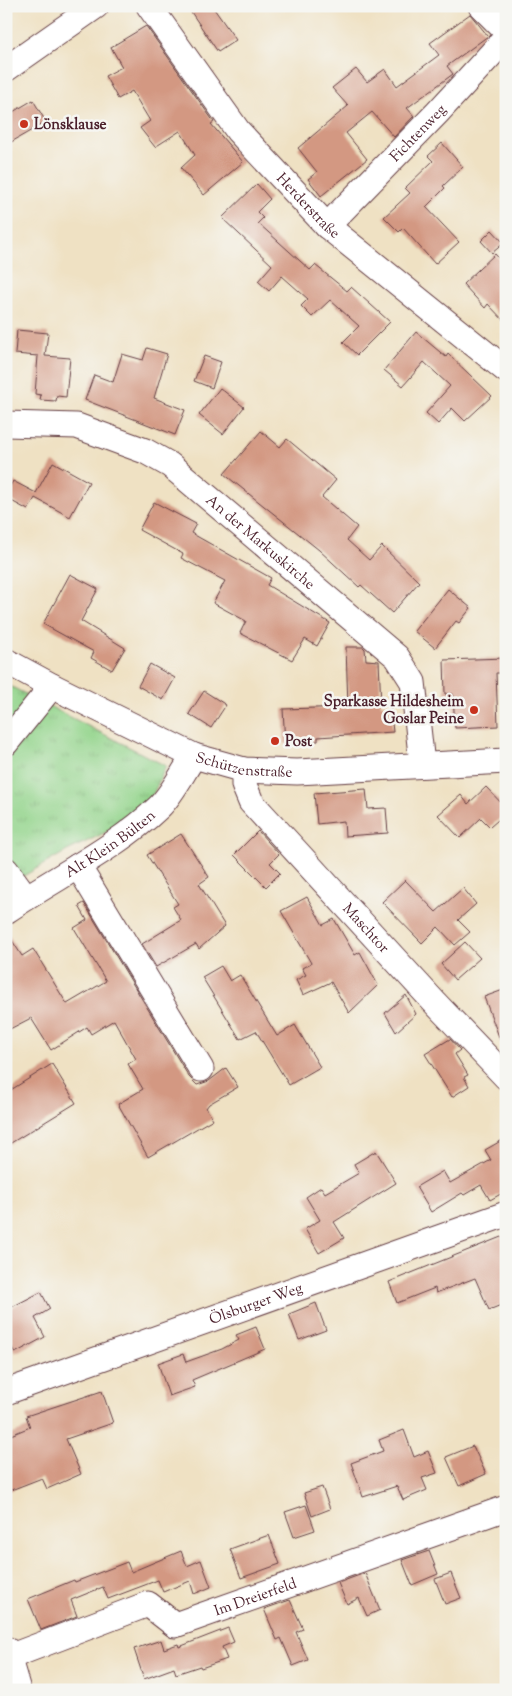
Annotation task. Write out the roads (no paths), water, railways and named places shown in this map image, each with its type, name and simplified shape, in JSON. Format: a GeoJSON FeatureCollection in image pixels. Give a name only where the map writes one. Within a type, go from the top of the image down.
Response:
{"type":"FeatureCollection","features":[{"type":"Feature","properties":{"kind":"street"},"geometry":{"type":"LineString","coordinates":[[6,69],[96,6]]}},
{"type":"Feature","properties":{"kind":"street","name":"Herderstraße"},"geometry":{"type":"LineString","coordinates":[[149,6],[238,131],[327,226],[506,370]]}},
{"type":"Feature","properties":{"kind":"street"},"geometry":{"type":"LineString","coordinates":[[481,6],[506,30]]}},
{"type":"Feature","properties":{"kind":"street","name":"Fichtenweg"},"geometry":{"type":"LineString","coordinates":[[327,226],[437,113],[506,38]]}},
{"type":"Feature","properties":{"kind":"street","name":"An der Markuskirche"},"geometry":{"type":"LineString","coordinates":[[6,424],[77,426],[145,451],[170,465],[397,657],[413,682],[422,764]]}},
{"type":"Feature","properties":{"kind":"street","name":"Schützenstraße"},"geometry":{"type":"LineString","coordinates":[[6,661],[52,686],[194,756],[244,770],[297,772],[506,761]]}},
{"type":"Feature","properties":{"kind":"street"},"geometry":{"type":"LineString","coordinates":[[6,743],[52,686]]}},
{"type":"Feature","properties":{"kind":"street","name":"Alt Klein Bülten"},"geometry":{"type":"LineString","coordinates":[[16,904],[78,866],[142,822],[160,805],[194,756]]}},
{"type":"Feature","properties":{"kind":"street","name":"Maschtor"},"geometry":{"type":"LineString","coordinates":[[244,770],[244,785],[251,802],[436,1004],[506,1077]]}},
{"type":"Feature","properties":{"kind":"street"},"geometry":{"type":"LineString","coordinates":[[78,866],[201,1069]]}},
{"type":"Feature","properties":{"kind":"street"},"geometry":{"type":"LineString","coordinates":[[6,870],[16,904]]}},
{"type":"Feature","properties":{"kind":"street","name":"Ölsburger Weg"},"geometry":{"type":"LineString","coordinates":[[6,1392],[506,1214]]}},
{"type":"Feature","properties":{"kind":"street","name":"Im Dreierfeld"},"geometry":{"type":"LineString","coordinates":[[7,1653],[148,1604],[175,1625],[506,1508]]}},
{"type":"Feature","properties":{"kind":"street"},"geometry":{"type":"LineString","coordinates":[[7,1653],[18,1690]]}},
{"type":"Feature","properties":{"kind":"place","name":"Lönsklause"},"geometry":{"type":"Point","coordinates":[24,124]}},
{"type":"Feature","properties":{"kind":"place","name":"Sparkasse Hildesheim Goslar Peine"},"geometry":{"type":"Point","coordinates":[474,710]}},
{"type":"Feature","properties":{"kind":"place","name":"Post"},"geometry":{"type":"Point","coordinates":[275,741]}}]}
